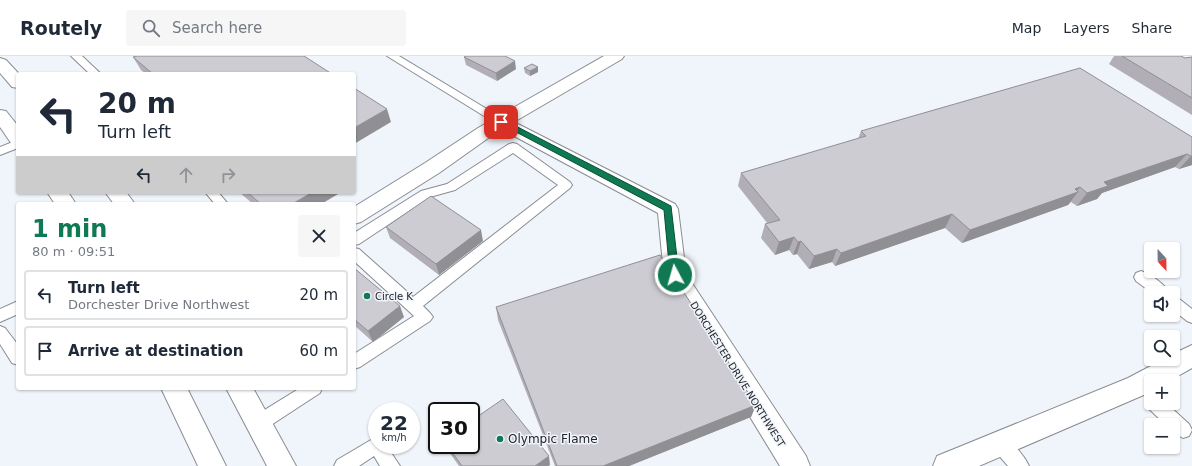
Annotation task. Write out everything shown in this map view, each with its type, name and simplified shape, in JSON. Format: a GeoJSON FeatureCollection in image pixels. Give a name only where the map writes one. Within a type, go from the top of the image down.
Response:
{"type":"FeatureCollection","features":[{"type":"Feature","properties":{"kind":"street"},"geometry":{"type":"LineString","coordinates":[[356,216],[501,122],[616,56]]}},
{"type":"Feature","properties":{"kind":"street"},"geometry":{"type":"LineString","coordinates":[[0,63],[16,80]]}},
{"type":"Feature","properties":{"kind":"street"},"geometry":{"type":"LineString","coordinates":[[0,115],[16,136]]}},
{"type":"Feature","properties":{"kind":"street","name":"DORCHESTER DRIVE NORTHWEST"},"geometry":{"type":"LineString","coordinates":[[501,122],[668,208],[675,275],[796,466]]}},
{"type":"Feature","properties":{"kind":"street"},"geometry":{"type":"LineString","coordinates":[[117,194],[123,202]]}},
{"type":"Feature","properties":{"kind":"street"},"geometry":{"type":"LineString","coordinates":[[1172,374],[1192,356]]}},
{"type":"Feature","properties":{"kind":"street"},"geometry":{"type":"LineString","coordinates":[[175,390],[212,466]]}},
{"type":"Feature","properties":{"kind":"street"},"geometry":{"type":"LineString","coordinates":[[241,390],[282,466]]}},
{"type":"Feature","properties":{"kind":"street"},"geometry":{"type":"LineString","coordinates":[[947,466],[1000,444],[1144,397]]}},
{"type":"Feature","properties":{"kind":"lane"},"geometry":{"type":"LineString","coordinates":[[77,56],[94,72]]}},
{"type":"Feature","properties":{"kind":"lane"},"geometry":{"type":"LineString","coordinates":[[392,56],[501,122]]}},
{"type":"Feature","properties":{"kind":"lane"},"geometry":{"type":"LineString","coordinates":[[0,151],[16,145]]}},
{"type":"Feature","properties":{"kind":"lane"},"geometry":{"type":"LineString","coordinates":[[356,239],[426,194],[451,187],[513,148],[566,185],[412,306]]}},
{"type":"Feature","properties":{"kind":"lane"},"geometry":{"type":"LineString","coordinates":[[213,194],[220,202]]}},
{"type":"Feature","properties":{"kind":"lane"},"geometry":{"type":"LineString","coordinates":[[356,255],[425,317],[356,361]]}},
{"type":"Feature","properties":{"kind":"lane"},"geometry":{"type":"LineString","coordinates":[[1141,277],[1153,286]]}},
{"type":"Feature","properties":{"kind":"lane"},"geometry":{"type":"LineString","coordinates":[[0,316],[16,308]]}},
{"type":"Feature","properties":{"kind":"lane"},"geometry":{"type":"LineString","coordinates":[[1180,308],[1192,317]]}},
{"type":"Feature","properties":{"kind":"lane"},"geometry":{"type":"LineString","coordinates":[[0,332],[16,355]]}},
{"type":"Feature","properties":{"kind":"lane"},"geometry":{"type":"LineString","coordinates":[[259,423],[311,390]]}},
{"type":"Feature","properties":{"kind":"lane"},"geometry":{"type":"LineString","coordinates":[[1162,410],[1183,430]]}},
{"type":"Feature","properties":{"kind":"lane"},"geometry":{"type":"LineString","coordinates":[[1000,444],[1020,466]]}},
{"type":"Feature","properties":{"kind":"lane"},"geometry":{"type":"LineString","coordinates":[[343,466],[376,445],[390,466]]}},
{"type":"Feature","properties":{"kind":"building"},"geometry":{"type":"Polygon","coordinates":[[[304,56],[329,72],[151,72],[133,57],[304,56]]]}},
{"type":"Feature","properties":{"kind":"building"},"geometry":{"type":"Polygon","coordinates":[[[505,56],[515,61],[496,73],[464,57],[505,56]]]}},
{"type":"Feature","properties":{"kind":"building"},"geometry":{"type":"Polygon","coordinates":[[[1122,56],[1192,57],[1192,98],[1122,56]]]}},
{"type":"Feature","properties":{"kind":"building"},"geometry":{"type":"Polygon","coordinates":[[[532,64],[538,67],[530,71],[524,68],[532,64]]]}},
{"type":"Feature","properties":{"kind":"building"},"geometry":{"type":"Polygon","coordinates":[[[1080,68],[1192,137],[1192,156],[1187,154],[1104,182],[1108,186],[1087,193],[1080,187],[1075,189],[1078,192],[970,230],[952,214],[841,253],[837,249],[814,256],[801,241],[798,242],[794,237],[779,242],[765,224],[780,220],[741,173],[866,136],[861,131],[1080,68]]]}},
{"type":"Feature","properties":{"kind":"building"},"geometry":{"type":"Polygon","coordinates":[[[356,89],[387,109],[356,127],[356,89]]]}},
{"type":"Feature","properties":{"kind":"building"},"geometry":{"type":"Polygon","coordinates":[[[249,194],[310,194],[296,202],[259,202],[249,194]]]}},
{"type":"Feature","properties":{"kind":"building"},"geometry":{"type":"Polygon","coordinates":[[[431,196],[481,230],[436,264],[386,227],[431,196]]]}},
{"type":"Feature","properties":{"kind":"building"},"geometry":{"type":"Polygon","coordinates":[[[660,255],[756,405],[603,466],[557,466],[496,307],[660,255]]]}},
{"type":"Feature","properties":{"kind":"building","name":"Circle K"},"geometry":{"type":"Polygon","coordinates":[[[356,270],[400,306],[368,331],[356,321],[356,270]]]}},
{"type":"Feature","properties":{"kind":"building","name":"Olympic Flame"},"geometry":{"type":"Polygon","coordinates":[[[503,399],[549,456],[535,466],[462,466],[453,454],[480,454],[480,415],[503,399]]]}},
{"type":"Feature","properties":{"kind":"place","name":"Circle K"},"geometry":{"type":"Point","coordinates":[367,296]}},
{"type":"Feature","properties":{"kind":"place","name":"Olympic Flame"},"geometry":{"type":"Point","coordinates":[500,439]}},
{"type":"Feature","properties":{"kind":"route"},"geometry":{"type":"LineString","coordinates":[[501,122],[668,208],[675,275]]}}]}
